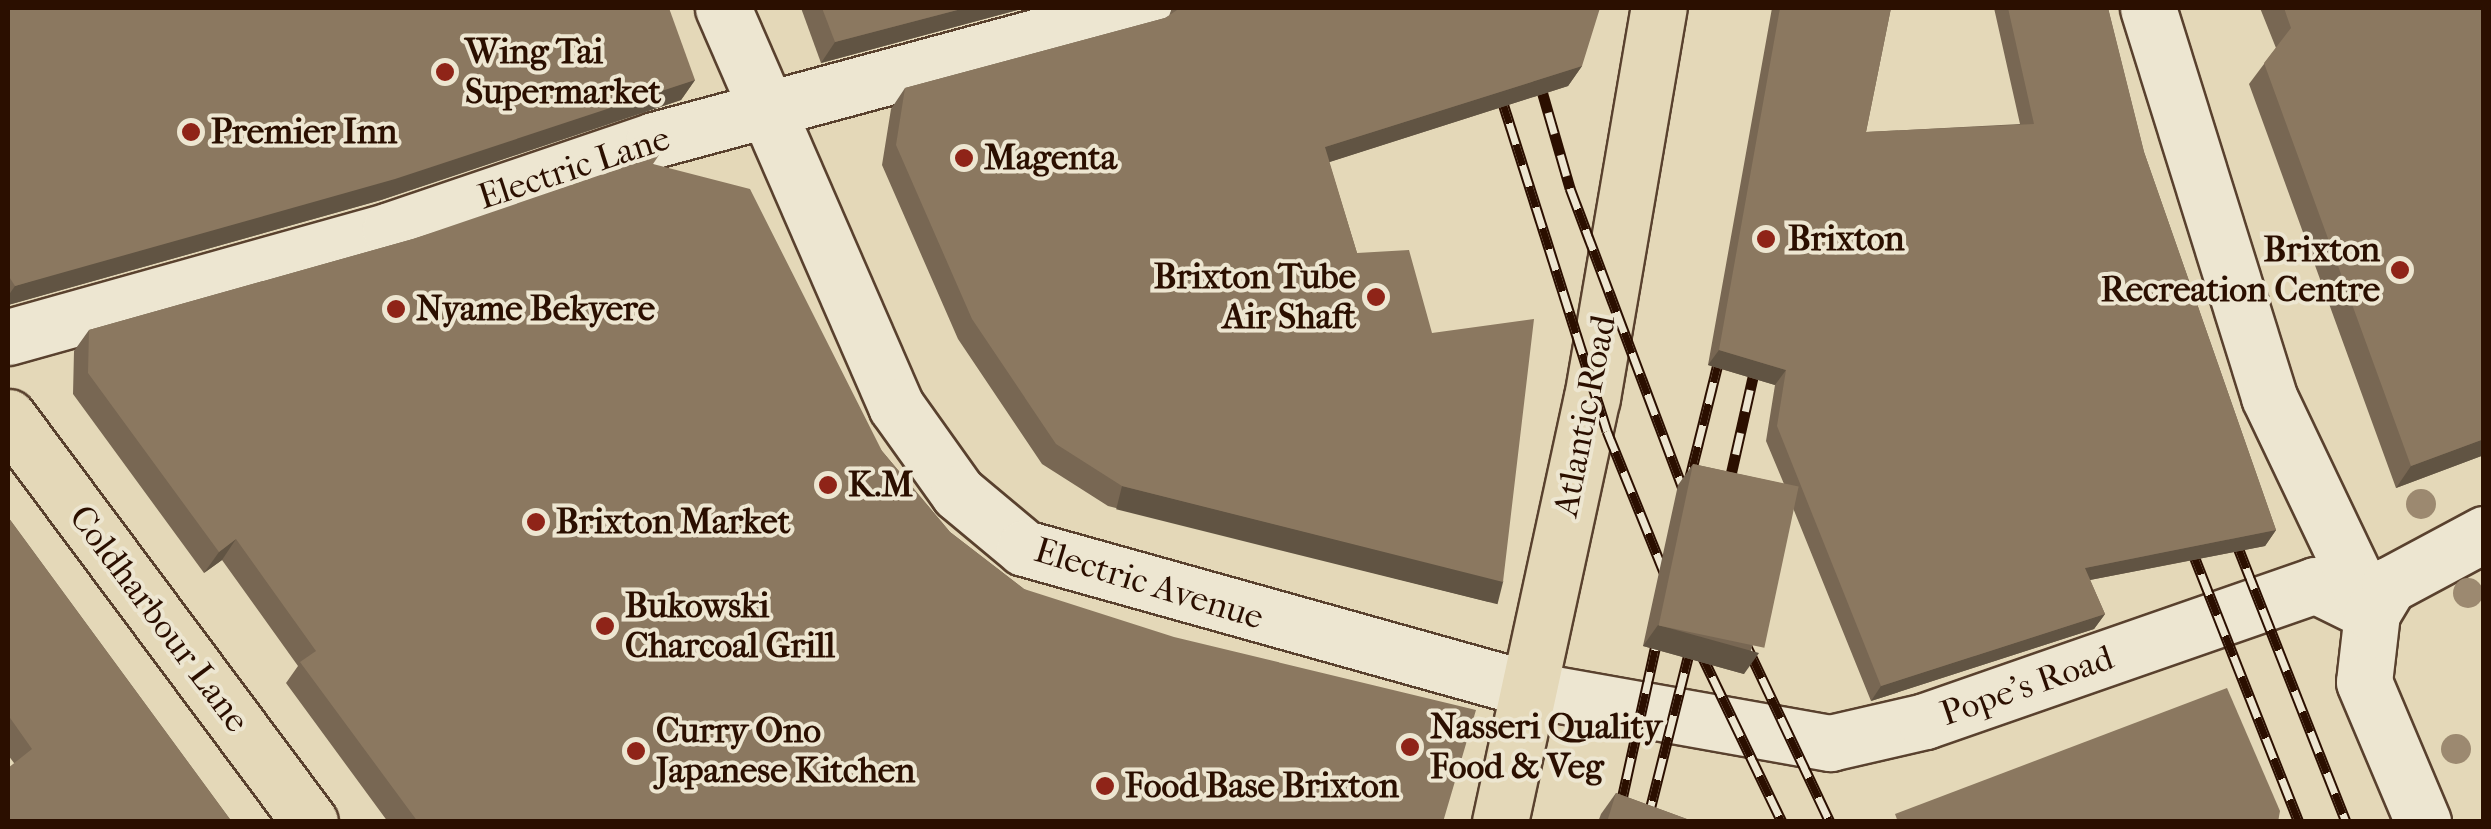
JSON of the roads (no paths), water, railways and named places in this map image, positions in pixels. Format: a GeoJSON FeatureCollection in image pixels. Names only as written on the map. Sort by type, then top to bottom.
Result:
{"type":"FeatureCollection","features":[{"type":"Feature","properties":{"kind":"main road","name":"Atlantic Road"},"geometry":{"type":"LineString","coordinates":[[1500,822],[1532,690],[1659,8]]}},
{"type":"Feature","properties":{"kind":"main road","name":"Coldharbour Lane"},"geometry":{"type":"LineString","coordinates":[[8,417],[310,822]]}},
{"type":"Feature","properties":{"kind":"street","name":"Electric Avenue"},"geometry":{"type":"LineString","coordinates":[[723,8],[764,112],[896,406],[958,494],[1024,548],[1532,690]]}},
{"type":"Feature","properties":{"kind":"street","name":"Electric Lane"},"geometry":{"type":"LineString","coordinates":[[8,337],[764,112],[1143,8]]}},
{"type":"Feature","properties":{"kind":"street"},"geometry":{"type":"LineString","coordinates":[[2148,8],[2269,397],[2372,613]]}},
{"type":"Feature","properties":{"kind":"street"},"geometry":{"type":"LineString","coordinates":[[2423,822],[2364,682],[2372,613],[2389,585],[2484,534]]}},
{"type":"Feature","properties":{"kind":"street","name":"Pope's Road"},"geometry":{"type":"LineString","coordinates":[[1532,690],[1830,742],[1925,721],[2315,585],[2372,613]]}},
{"type":"Feature","properties":{"kind":"railway"},"geometry":{"type":"LineString","coordinates":[[1536,70],[1570,188],[1690,508]]}},
{"type":"Feature","properties":{"kind":"railway"},"geometry":{"type":"LineString","coordinates":[[1496,81],[1607,431],[1670,587]]}},
{"type":"Feature","properties":{"kind":"railway"},"geometry":{"type":"LineString","coordinates":[[1687,489],[1723,343]]}},
{"type":"Feature","properties":{"kind":"railway"},"geometry":{"type":"LineString","coordinates":[[1726,497],[1759,351]]}},
{"type":"Feature","properties":{"kind":"railway"},"geometry":{"type":"LineString","coordinates":[[2230,527],[2346,822]]}},
{"type":"Feature","properties":{"kind":"railway"},"geometry":{"type":"LineString","coordinates":[[2185,533],[2299,822]]}},
{"type":"Feature","properties":{"kind":"railway"},"geometry":{"type":"LineString","coordinates":[[1617,822],[1661,622]]}},
{"type":"Feature","properties":{"kind":"railway"},"geometry":{"type":"LineString","coordinates":[[1647,822],[1694,634]]}},
{"type":"Feature","properties":{"kind":"railway"},"geometry":{"type":"LineString","coordinates":[[1693,637],[1782,822]]}},
{"type":"Feature","properties":{"kind":"railway"},"geometry":{"type":"LineString","coordinates":[[1743,638],[1830,822]]}},
{"type":"Feature","properties":{"kind":"place","name":"Wing Tai Supermarket"},"geometry":{"type":"Point","coordinates":[445,72]}},
{"type":"Feature","properties":{"kind":"place","name":"Premier Inn"},"geometry":{"type":"Point","coordinates":[191,132]}},
{"type":"Feature","properties":{"kind":"place","name":"Magenta"},"geometry":{"type":"Point","coordinates":[964,158]}},
{"type":"Feature","properties":{"kind":"place","name":"Brixton"},"geometry":{"type":"Point","coordinates":[1766,239]}},
{"type":"Feature","properties":{"kind":"place","name":"Brixton Recreation Centre"},"geometry":{"type":"Point","coordinates":[2400,270]}},
{"type":"Feature","properties":{"kind":"place","name":"Brixton Tube Air Shaft"},"geometry":{"type":"Point","coordinates":[1376,297]}},
{"type":"Feature","properties":{"kind":"place","name":"Nyame Bekyere"},"geometry":{"type":"Point","coordinates":[396,309]}},
{"type":"Feature","properties":{"kind":"place","name":"K.M"},"geometry":{"type":"Point","coordinates":[828,485]}},
{"type":"Feature","properties":{"kind":"place","name":"Brixton Market"},"geometry":{"type":"Point","coordinates":[536,522]}},
{"type":"Feature","properties":{"kind":"place","name":"Bukowski Charcoal Grill"},"geometry":{"type":"Point","coordinates":[605,626]}},
{"type":"Feature","properties":{"kind":"place","name":"Nasseri Quality Food & Veg"},"geometry":{"type":"Point","coordinates":[1410,747]}},
{"type":"Feature","properties":{"kind":"place","name":"Curry Ono Japanese Kitchen"},"geometry":{"type":"Point","coordinates":[636,751]}},
{"type":"Feature","properties":{"kind":"place","name":"Food Base Brixton"},"geometry":{"type":"Point","coordinates":[1105,786]}}]}
